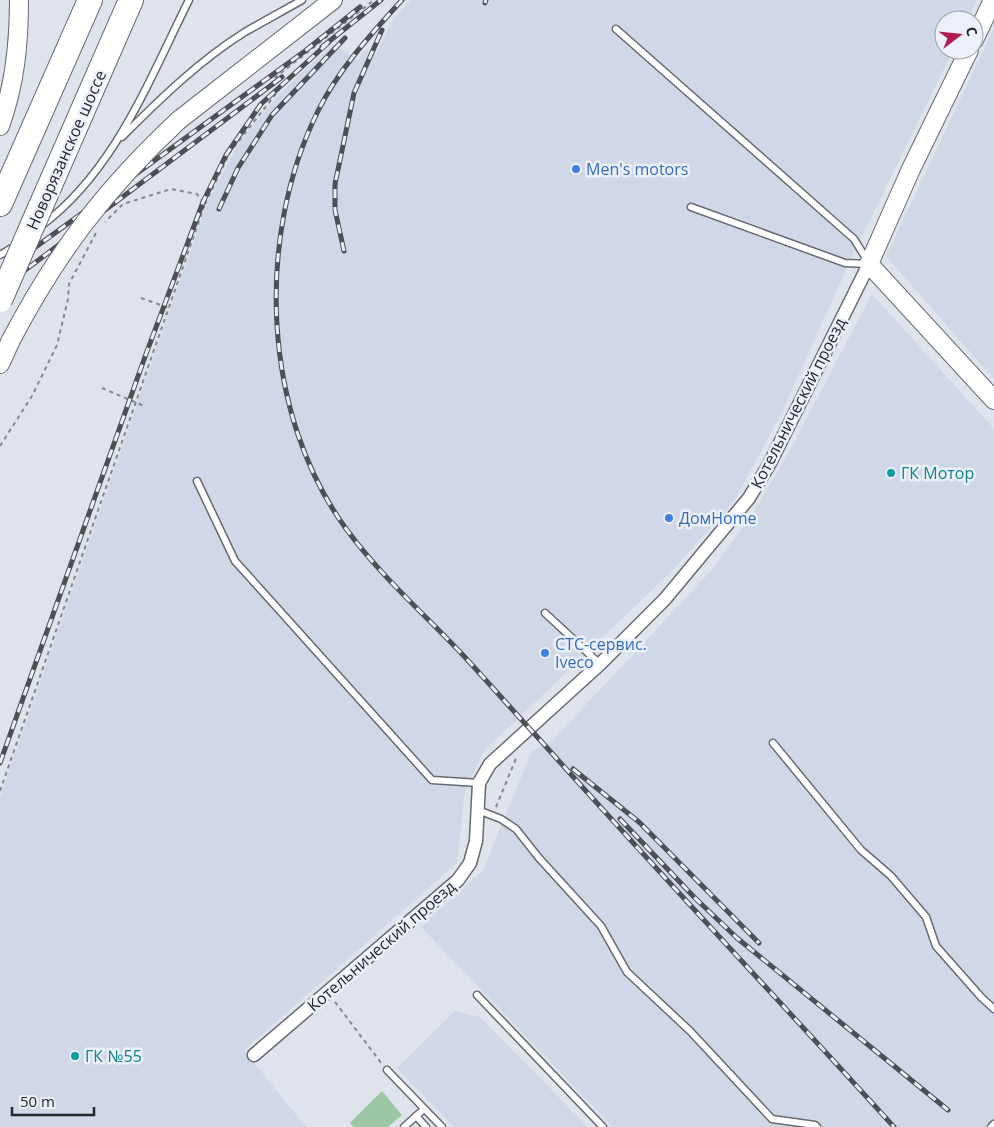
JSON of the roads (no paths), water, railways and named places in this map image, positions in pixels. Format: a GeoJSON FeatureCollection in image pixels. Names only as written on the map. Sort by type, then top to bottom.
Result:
{"type":"FeatureCollection","features":[{"type":"Feature","properties":{"kind":"highway"},"geometry":{"type":"LineString","coordinates":[[0,204],[90,0]]}},
{"type":"Feature","properties":{"kind":"highway","name":"Новорязанское шоссе"},"geometry":{"type":"LineString","coordinates":[[0,300],[131,0]]}},
{"type":"Feature","properties":{"kind":"main road"},"geometry":{"type":"LineString","coordinates":[[0,126],[14,73],[19,33],[19,0]]}},
{"type":"Feature","properties":{"kind":"main road"},"geometry":{"type":"LineString","coordinates":[[0,364],[45,278],[87,217],[137,159],[179,120],[333,0]]}},
{"type":"Feature","properties":{"kind":"main road"},"geometry":{"type":"LineString","coordinates":[[984,19],[993,0]]}},
{"type":"Feature","properties":{"kind":"main road","name":"Котельнический проезд"},"geometry":{"type":"LineString","coordinates":[[869,264],[911,169],[964,60]]}},
{"type":"Feature","properties":{"kind":"main road"},"geometry":{"type":"LineString","coordinates":[[869,264],[994,400]]}},
{"type":"Feature","properties":{"kind":"street","name":"Котельнический проезд"},"geometry":{"type":"LineString","coordinates":[[254,1055],[333,994],[458,880],[470,862],[476,841],[479,783],[490,764],[600,664],[665,599],[749,498],[770,463],[869,264]]}},
{"type":"Feature","properties":{"kind":"lane"},"geometry":{"type":"LineString","coordinates":[[0,255],[46,223],[74,198],[96,174],[118,141],[189,0]]}},
{"type":"Feature","properties":{"kind":"lane"},"geometry":{"type":"LineString","coordinates":[[118,141],[151,108],[201,65],[244,33],[302,0]]}},
{"type":"Feature","properties":{"kind":"lane"},"geometry":{"type":"LineString","coordinates":[[616,29],[854,239],[869,264]]}},
{"type":"Feature","properties":{"kind":"lane"},"geometry":{"type":"LineString","coordinates":[[691,206],[845,263],[869,264]]}},
{"type":"Feature","properties":{"kind":"lane"},"geometry":{"type":"LineString","coordinates":[[197,481],[235,562],[432,780],[479,783]]}},
{"type":"Feature","properties":{"kind":"lane"},"geometry":{"type":"LineString","coordinates":[[545,613],[600,664]]}},
{"type":"Feature","properties":{"kind":"lane"},"geometry":{"type":"LineString","coordinates":[[773,743],[862,850],[891,876],[926,917],[936,946],[994,1009]]}},
{"type":"Feature","properties":{"kind":"lane"},"geometry":{"type":"LineString","coordinates":[[478,810],[492,815],[516,829],[539,858],[601,926],[627,972],[690,1031],[772,1119],[815,1125],[817,1127]]}},
{"type":"Feature","properties":{"kind":"lane"},"geometry":{"type":"LineString","coordinates":[[477,995],[603,1127]]}},
{"type":"Feature","properties":{"kind":"lane"},"geometry":{"type":"LineString","coordinates":[[387,1070],[442,1127]]}},
{"type":"Feature","properties":{"kind":"lane"},"geometry":{"type":"LineString","coordinates":[[404,1127],[424,1108]]}},
{"type":"Feature","properties":{"kind":"lane"},"geometry":{"type":"LineString","coordinates":[[416,1116],[426,1127]]}},
{"type":"Feature","properties":{"kind":"lane"},"geometry":{"type":"LineString","coordinates":[[991,1127],[994,1124]]}},
{"type":"Feature","properties":{"kind":"railway"},"geometry":{"type":"LineString","coordinates":[[322,47],[381,0]]}},
{"type":"Feature","properties":{"kind":"railway"},"geometry":{"type":"LineString","coordinates":[[402,0],[356,52],[326,96],[298,161],[284,214],[277,269],[277,325],[284,380],[298,434],[319,484],[347,530],[373,563],[447,638],[894,1127]]}},
{"type":"Feature","properties":{"kind":"railway"},"geometry":{"type":"LineString","coordinates":[[0,273],[305,51],[360,7]]}},
{"type":"Feature","properties":{"kind":"railway"},"geometry":{"type":"LineString","coordinates":[[344,251],[335,210],[335,184],[354,93],[382,30]]}},
{"type":"Feature","properties":{"kind":"railway"},"geometry":{"type":"LineString","coordinates":[[219,209],[238,168],[272,115],[345,38]]}},
{"type":"Feature","properties":{"kind":"railway"},"geometry":{"type":"LineString","coordinates":[[0,763],[146,354],[203,202],[226,155],[261,104],[328,43]]}},
{"type":"Feature","properties":{"kind":"railway"},"geometry":{"type":"LineString","coordinates":[[0,289],[282,77]]}},
{"type":"Feature","properties":{"kind":"railway"},"geometry":{"type":"LineString","coordinates":[[573,769],[639,822],[759,943]]}},
{"type":"Feature","properties":{"kind":"railway"},"geometry":{"type":"LineString","coordinates":[[620,819],[694,897],[737,938],[948,1110]]}},
{"type":"Feature","properties":{"kind":"place","name":"Men's motors"},"geometry":{"type":"Point","coordinates":[576,169]}},
{"type":"Feature","properties":{"kind":"place","name":"ГК Мотор"},"geometry":{"type":"Point","coordinates":[891,473]}},
{"type":"Feature","properties":{"kind":"place","name":"ДомHome"},"geometry":{"type":"Point","coordinates":[669,518]}},
{"type":"Feature","properties":{"kind":"place","name":"СТС-сервис. Iveco"},"geometry":{"type":"Point","coordinates":[545,653]}},
{"type":"Feature","properties":{"kind":"place","name":"ГК №55"},"geometry":{"type":"Point","coordinates":[75,1056]}}]}
